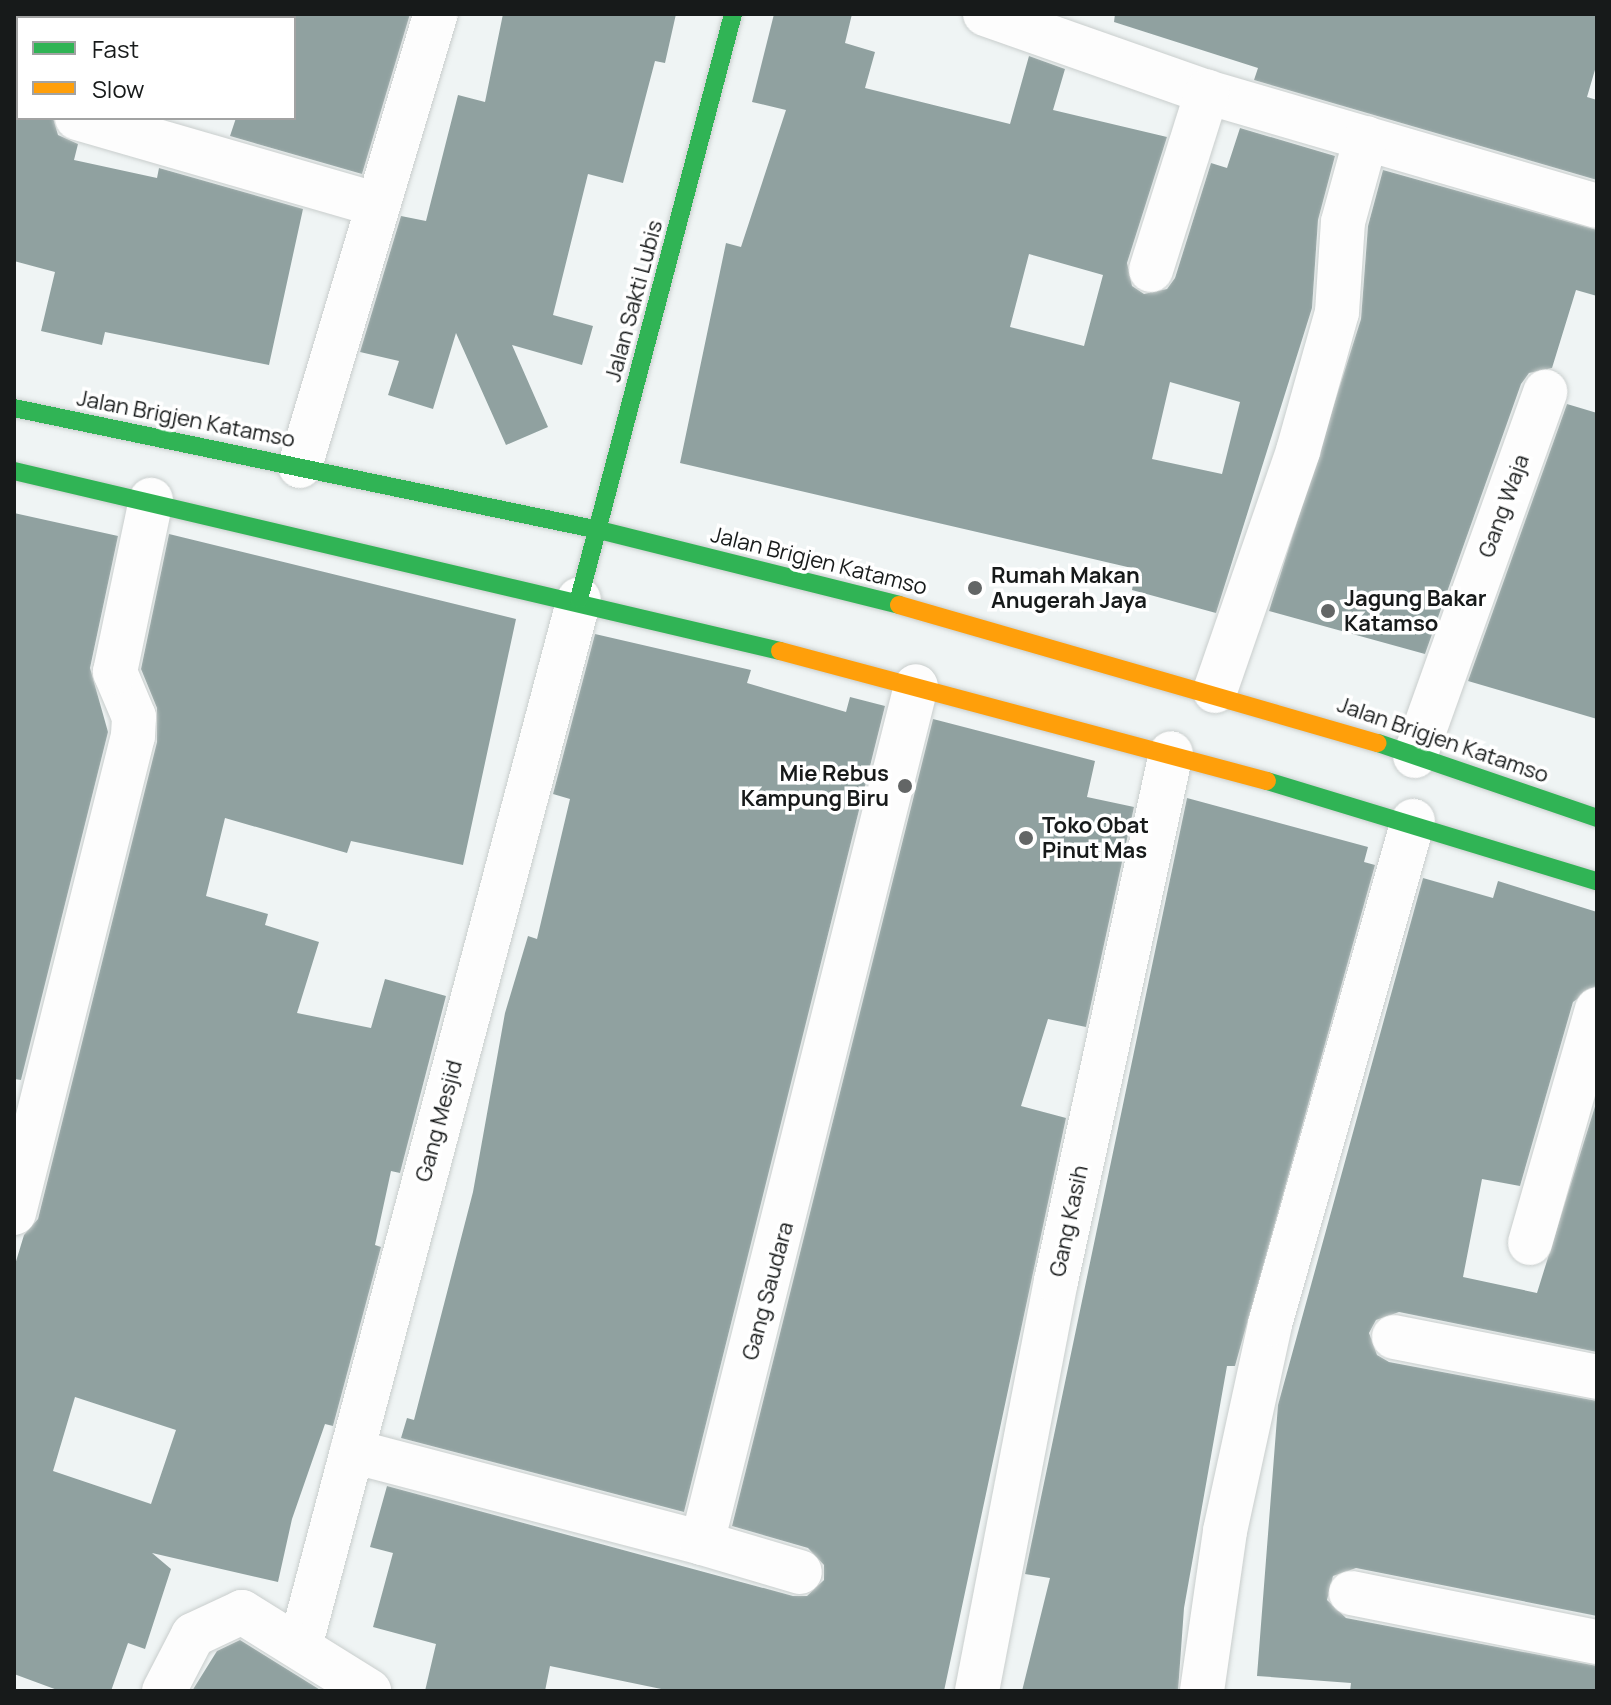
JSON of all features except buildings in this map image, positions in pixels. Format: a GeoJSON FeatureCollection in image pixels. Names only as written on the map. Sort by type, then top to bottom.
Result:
{"type":"FeatureCollection","features":[{"type":"Feature","properties":{"kind":"main road","name":"Jalan Sakti Lubis"},"geometry":{"type":"LineString","coordinates":[[579,599],[733,14]]}},
{"type":"Feature","properties":{"kind":"main road","name":"Jalan Brigjen Katamso"},"geometry":{"type":"LineString","coordinates":[[14,408],[599,530],[1215,691],[1597,818]]}},
{"type":"Feature","properties":{"kind":"main road"},"geometry":{"type":"LineString","coordinates":[[14,471],[579,599],[916,686],[1413,821],[1597,881]]}},
{"type":"Feature","properties":{"kind":"street"},"geometry":{"type":"LineString","coordinates":[[300,466],[374,204],[436,14]]}},
{"type":"Feature","properties":{"kind":"street"},"geometry":{"type":"LineString","coordinates":[[985,14],[1207,92],[1597,206]]}},
{"type":"Feature","properties":{"kind":"street"},"geometry":{"type":"LineString","coordinates":[[1151,270],[1207,92]]}},
{"type":"Feature","properties":{"kind":"street"},"geometry":{"type":"LineString","coordinates":[[84,120],[374,204]]}},
{"type":"Feature","properties":{"kind":"street"},"geometry":{"type":"LineString","coordinates":[[1215,691],[1333,326],[1343,222],[1366,138]]}},
{"type":"Feature","properties":{"kind":"street","name":"Gang Waja"},"geometry":{"type":"LineString","coordinates":[[1415,756],[1545,392]]}},
{"type":"Feature","properties":{"kind":"street"},"geometry":{"type":"LineString","coordinates":[[14,1213],[133,736],[134,717],[115,672],[151,500]]}},
{"type":"Feature","properties":{"kind":"street","name":"Gang Mesjid"},"geometry":{"type":"LineString","coordinates":[[301,1643],[579,599]]}},
{"type":"Feature","properties":{"kind":"street","name":"Gang Saudara"},"geometry":{"type":"LineString","coordinates":[[702,1543],[916,686]]}},
{"type":"Feature","properties":{"kind":"street","name":"Gang Kasih"},"geometry":{"type":"LineString","coordinates":[[977,1691],[1056,1281],[1171,753]]}},
{"type":"Feature","properties":{"kind":"street"},"geometry":{"type":"LineString","coordinates":[[1202,1691],[1225,1531],[1270,1324],[1413,821]]}},
{"type":"Feature","properties":{"kind":"street"},"geometry":{"type":"LineString","coordinates":[[1530,1243],[1597,1009]]}},
{"type":"Feature","properties":{"kind":"street"},"geometry":{"type":"LineString","coordinates":[[1394,1337],[1597,1377]]}},
{"type":"Feature","properties":{"kind":"street"},"geometry":{"type":"LineString","coordinates":[[352,1451],[702,1543],[800,1572]]}},
{"type":"Feature","properties":{"kind":"street"},"geometry":{"type":"LineString","coordinates":[[1351,1593],[1597,1642]]}},
{"type":"Feature","properties":{"kind":"street"},"geometry":{"type":"LineString","coordinates":[[164,1691],[193,1635],[242,1612],[301,1643],[369,1691]]}},
{"type":"Feature","properties":{"kind":"traffic: fast"},"geometry":{"type":"LineString","coordinates":[[579,599],[733,14]]}},
{"type":"Feature","properties":{"kind":"traffic: fast"},"geometry":{"type":"LineString","coordinates":[[14,408],[599,530],[899,605]]}},
{"type":"Feature","properties":{"kind":"traffic: fast"},"geometry":{"type":"LineString","coordinates":[[14,471],[780,651]]}},
{"type":"Feature","properties":{"kind":"traffic: fast"},"geometry":{"type":"LineString","coordinates":[[1378,743],[1597,818]]}},
{"type":"Feature","properties":{"kind":"traffic: fast"},"geometry":{"type":"LineString","coordinates":[[1267,781],[1597,881]]}},
{"type":"Feature","properties":{"kind":"traffic: slow"},"geometry":{"type":"LineString","coordinates":[[899,605],[1378,743]]}},
{"type":"Feature","properties":{"kind":"traffic: slow"},"geometry":{"type":"LineString","coordinates":[[780,651],[1267,781]]}},
{"type":"Feature","properties":{"kind":"place","name":"Rumah Makan Anugerah Jaya"},"geometry":{"type":"Point","coordinates":[975,588]}},
{"type":"Feature","properties":{"kind":"place","name":"Jagung Bakar Katamso"},"geometry":{"type":"Point","coordinates":[1328,611]}},
{"type":"Feature","properties":{"kind":"place","name":"Mie Rebus Kampung Biru"},"geometry":{"type":"Point","coordinates":[905,786]}},
{"type":"Feature","properties":{"kind":"place","name":"Toko Obat Pinut Mas"},"geometry":{"type":"Point","coordinates":[1026,838]}}]}
